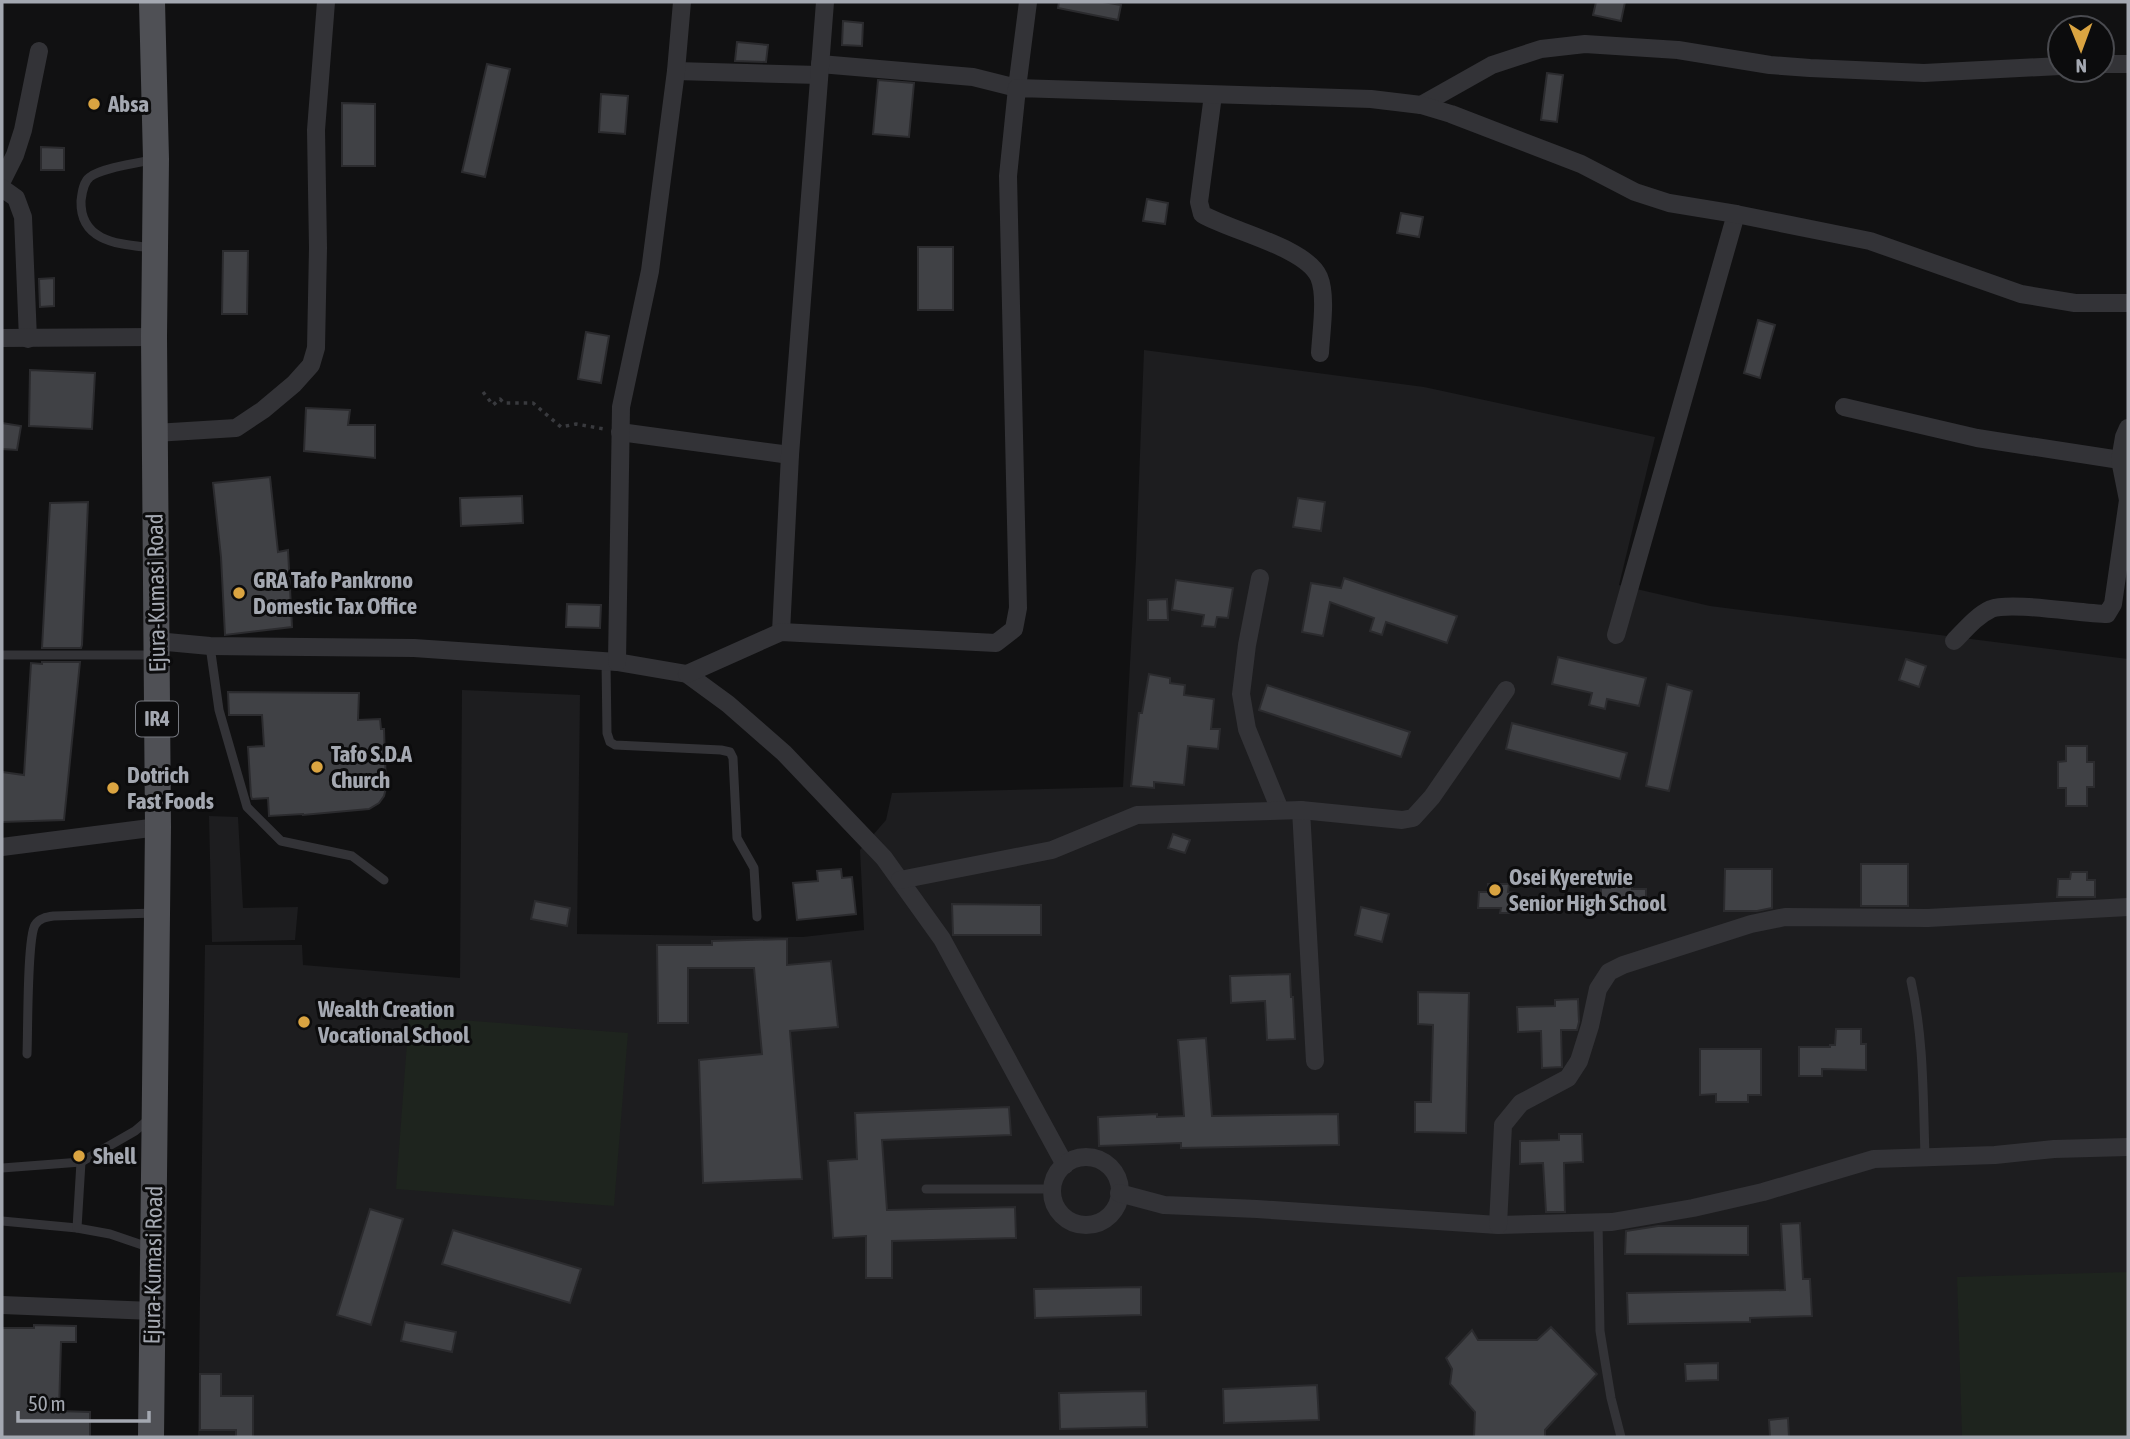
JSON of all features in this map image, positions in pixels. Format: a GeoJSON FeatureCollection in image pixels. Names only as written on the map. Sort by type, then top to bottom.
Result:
{"type":"FeatureCollection","features":[{"type":"Feature","properties":{"kind":"main road","name":"Ejura-Kumasi Road"},"geometry":{"type":"LineString","coordinates":[[151,1437],[158,827],[154,337],[156,159],[152,2]]}},
{"type":"Feature","properties":{"kind":"street"},"geometry":{"type":"LineString","coordinates":[[155,433],[236,428],[263,411],[311,365],[316,348],[316,130],[326,2]]}},
{"type":"Feature","properties":{"kind":"street"},"geometry":{"type":"LineString","coordinates":[[612,662],[617,431],[650,271],[676,71],[682,2]]}},
{"type":"Feature","properties":{"kind":"street"},"geometry":{"type":"LineString","coordinates":[[781,632],[790,455],[825,2]]}},
{"type":"Feature","properties":{"kind":"street"},"geometry":{"type":"LineString","coordinates":[[687,674],[781,632],[996,643],[1014,629],[1018,608],[1008,176],[1028,2]]}},
{"type":"Feature","properties":{"kind":"street"},"geometry":{"type":"LineString","coordinates":[[1421,105],[1492,65],[1541,49],[1585,44],[1678,50],[1770,65],[1810,68],[1924,73],[2046,67]]}},
{"type":"Feature","properties":{"kind":"street"},"geometry":{"type":"LineString","coordinates":[[2,181],[15,155],[23,130],[40,51]]}},
{"type":"Feature","properties":{"kind":"street"},"geometry":{"type":"LineString","coordinates":[[676,71],[819,69],[973,77],[1017,88],[1371,99],[1421,105],[1581,164],[1635,192],[1670,203],[1870,241],[2021,294],[2075,303],[2128,303]]}},
{"type":"Feature","properties":{"kind":"street"},"geometry":{"type":"LineString","coordinates":[[1213,95],[1199,202],[1202,214],[1293,253],[1311,265],[1320,279],[1322,298],[1320,353]]}},
{"type":"Feature","properties":{"kind":"street"},"geometry":{"type":"LineString","coordinates":[[2,188],[16,198],[23,217],[28,339]]}},
{"type":"Feature","properties":{"kind":"street"},"geometry":{"type":"LineString","coordinates":[[1616,635],[1736,214]]}},
{"type":"Feature","properties":{"kind":"street"},"geometry":{"type":"LineString","coordinates":[[2,338],[154,337]]}},
{"type":"Feature","properties":{"kind":"street"},"geometry":{"type":"LineString","coordinates":[[1844,407],[1977,438],[2120,460]]}},
{"type":"Feature","properties":{"kind":"street"},"geometry":{"type":"LineString","coordinates":[[1954,642],[1976,618],[1994,608],[2025,607],[2107,614],[2113,604],[2128,500],[2120,460],[2128,428]]}},
{"type":"Feature","properties":{"kind":"street"},"geometry":{"type":"LineString","coordinates":[[617,431],[790,455]]}},
{"type":"Feature","properties":{"kind":"street"},"geometry":{"type":"LineString","coordinates":[[1260,579],[1241,694],[1247,729],[1280,810]]}},
{"type":"Feature","properties":{"kind":"street"},"geometry":{"type":"LineString","coordinates":[[156,648],[414,648],[612,662],[687,674],[728,704],[784,753],[884,858],[942,939],[1065,1165]]}},
{"type":"Feature","properties":{"kind":"street"},"geometry":{"type":"LineString","coordinates":[[900,880],[1052,850],[1137,815],[1301,810],[1402,820],[1412,818],[1432,797],[1506,690]]}},
{"type":"Feature","properties":{"kind":"street"},"geometry":{"type":"LineString","coordinates":[[1301,810],[1315,1060]]}},
{"type":"Feature","properties":{"kind":"street"},"geometry":{"type":"LineString","coordinates":[[2,846],[158,827]]}},
{"type":"Feature","properties":{"kind":"street"},"geometry":{"type":"LineString","coordinates":[[1498,1225],[1503,1125],[1521,1102],[1568,1078],[1579,1060],[1598,989],[1609,972],[1751,923],[1785,918],[1928,918],[2128,907]]}},
{"type":"Feature","properties":{"kind":"street"},"geometry":{"type":"LineString","coordinates":[[1119,1193],[1164,1205],[1498,1225],[1612,1222],[1763,1192],[1874,1159],[1995,1156],[2054,1149],[2128,1147]]}},
{"type":"Feature","properties":{"kind":"street"},"geometry":{"type":"LineString","coordinates":[[1083,1158],[1101,1161],[1110,1167],[1115,1175],[1119,1193],[1113,1211],[1106,1218],[1098,1223],[1079,1224],[1070,1221],[1056,1208],[1052,1189],[1058,1171],[1065,1165],[1083,1158]]}},
{"type":"Feature","properties":{"kind":"street"},"geometry":{"type":"LineString","coordinates":[[2,1305],[153,1311]]}},
{"type":"Feature","properties":{"kind":"lane"},"geometry":{"type":"LineString","coordinates":[[154,248],[121,244],[96,236],[84,221],[81,208],[82,190],[90,177],[116,167],[156,159]]}},
{"type":"Feature","properties":{"kind":"lane"},"geometry":{"type":"LineString","coordinates":[[210,646],[219,710],[247,807],[281,841],[352,856],[384,880]]}},
{"type":"Feature","properties":{"kind":"lane"},"geometry":{"type":"LineString","coordinates":[[2,655],[156,648]]}},
{"type":"Feature","properties":{"kind":"lane"},"geometry":{"type":"LineString","coordinates":[[612,662],[607,733],[615,745],[730,752],[733,758],[737,838],[754,868],[757,917]]}},
{"type":"Feature","properties":{"kind":"lane"},"geometry":{"type":"LineString","coordinates":[[27,1054],[31,943],[36,924],[54,916],[157,913]]}},
{"type":"Feature","properties":{"kind":"lane"},"geometry":{"type":"LineString","coordinates":[[1911,981],[1921,1040],[1924,1156]]}},
{"type":"Feature","properties":{"kind":"lane"},"geometry":{"type":"LineString","coordinates":[[2,1168],[81,1162],[135,1131],[155,1114]]}},
{"type":"Feature","properties":{"kind":"lane"},"geometry":{"type":"LineString","coordinates":[[77,1227],[81,1162]]}},
{"type":"Feature","properties":{"kind":"lane"},"geometry":{"type":"LineString","coordinates":[[926,1189],[1052,1189]]}},
{"type":"Feature","properties":{"kind":"lane"},"geometry":{"type":"LineString","coordinates":[[2,1221],[77,1227],[153,1248]]}},
{"type":"Feature","properties":{"kind":"lane"},"geometry":{"type":"LineString","coordinates":[[1598,1222],[1600,1331],[1611,1398],[1621,1437]]}},
{"type":"Feature","properties":{"kind":"path"},"geometry":{"type":"LineString","coordinates":[[483,392],[493,405],[500,399],[504,402],[533,403],[561,427],[576,425],[617,431]]}},
{"type":"Feature","properties":{"kind":"shaded area","name":"Osei Kyeretwie Senior High School"},"geometry":{"type":"Polygon","coordinates":[[[1144,350],[1424,387],[1655,437],[1619,585],[1710,606],[2128,659],[2128,1437],[198,1437],[205,945],[302,945],[303,965],[460,978],[462,690],[580,695],[577,934],[803,937],[864,930],[860,850],[886,820],[892,793],[1123,787],[1144,350]]]}},
{"type":"Feature","properties":{"kind":"shaded area"},"geometry":{"type":"Polygon","coordinates":[[[209,816],[238,817],[243,908],[298,907],[295,940],[212,942],[209,816]]]}},
{"type":"Feature","properties":{"kind":"shaded area"},"geometry":{"type":"Polygon","coordinates":[[[409,1016],[628,1033],[614,1206],[396,1189],[409,1016]]]}},
{"type":"Feature","properties":{"kind":"shaded area"},"geometry":{"type":"Polygon","coordinates":[[[2128,1272],[2128,1437],[1962,1437],[1957,1277],[2128,1272]]]}},
{"type":"Feature","properties":{"kind":"building"},"geometry":{"type":"Polygon","coordinates":[[[1059,2],[1103,2],[1121,5],[1118,20],[1058,8],[1059,2]]]}},
{"type":"Feature","properties":{"kind":"building"},"geometry":{"type":"Polygon","coordinates":[[[1596,2],[1625,2],[1621,21],[1593,15],[1596,2]]]}},
{"type":"Feature","properties":{"kind":"building"},"geometry":{"type":"Polygon","coordinates":[[[843,21],[863,23],[862,46],[842,45],[843,21]]]}},
{"type":"Feature","properties":{"kind":"building"},"geometry":{"type":"Polygon","coordinates":[[[737,42],[768,45],[766,62],[735,61],[737,42]]]}},
{"type":"Feature","properties":{"kind":"building"},"geometry":{"type":"Polygon","coordinates":[[[487,64],[510,69],[485,177],[462,172],[487,64]]]}},
{"type":"Feature","properties":{"kind":"building"},"geometry":{"type":"Polygon","coordinates":[[[1547,73],[1563,75],[1557,122],[1541,120],[1547,73]]]}},
{"type":"Feature","properties":{"kind":"building"},"geometry":{"type":"Polygon","coordinates":[[[878,80],[914,83],[909,137],[873,134],[878,80]]]}},
{"type":"Feature","properties":{"kind":"building"},"geometry":{"type":"Polygon","coordinates":[[[601,94],[628,96],[625,134],[599,132],[601,94]]]}},
{"type":"Feature","properties":{"kind":"building"},"geometry":{"type":"Polygon","coordinates":[[[342,103],[375,104],[375,166],[342,166],[342,103]]]}},
{"type":"Feature","properties":{"kind":"building"},"geometry":{"type":"Polygon","coordinates":[[[41,147],[64,148],[64,170],[41,170],[41,147]]]}},
{"type":"Feature","properties":{"kind":"building"},"geometry":{"type":"Polygon","coordinates":[[[1147,199],[1168,203],[1165,224],[1143,221],[1147,199]]]}},
{"type":"Feature","properties":{"kind":"building"},"geometry":{"type":"Polygon","coordinates":[[[1401,213],[1423,217],[1419,237],[1397,233],[1401,213]]]}},
{"type":"Feature","properties":{"kind":"building"},"geometry":{"type":"Polygon","coordinates":[[[918,247],[953,247],[953,310],[918,310],[918,247]]]}},
{"type":"Feature","properties":{"kind":"building"},"geometry":{"type":"Polygon","coordinates":[[[223,251],[248,251],[247,314],[222,314],[223,251]]]}},
{"type":"Feature","properties":{"kind":"building"},"geometry":{"type":"Polygon","coordinates":[[[54,278],[54,306],[40,307],[39,279],[54,278]]]}},
{"type":"Feature","properties":{"kind":"building"},"geometry":{"type":"Polygon","coordinates":[[[1758,320],[1775,325],[1760,378],[1744,373],[1758,320]]]}},
{"type":"Feature","properties":{"kind":"building"},"geometry":{"type":"Polygon","coordinates":[[[586,332],[609,336],[601,383],[578,379],[586,332]]]}},
{"type":"Feature","properties":{"kind":"building"},"geometry":{"type":"Polygon","coordinates":[[[30,370],[95,373],[92,429],[29,426],[30,370]]]}},
{"type":"Feature","properties":{"kind":"building"},"geometry":{"type":"Polygon","coordinates":[[[306,408],[350,410],[348,425],[375,425],[375,458],[304,451],[306,408]]]}},
{"type":"Feature","properties":{"kind":"building"},"geometry":{"type":"Polygon","coordinates":[[[2,423],[21,426],[17,450],[2,449],[2,423]]]}},
{"type":"Feature","properties":{"kind":"building"},"geometry":{"type":"Polygon","coordinates":[[[270,477],[278,552],[288,550],[292,627],[225,635],[221,557],[213,483],[270,477]]]}},
{"type":"Feature","properties":{"kind":"building"},"geometry":{"type":"Polygon","coordinates":[[[522,496],[523,523],[461,526],[460,498],[522,496]]]}},
{"type":"Feature","properties":{"kind":"building"},"geometry":{"type":"Polygon","coordinates":[[[1298,498],[1325,502],[1321,531],[1293,527],[1298,498]]]}},
{"type":"Feature","properties":{"kind":"building"},"geometry":{"type":"Polygon","coordinates":[[[88,502],[82,645],[81,648],[42,648],[50,503],[88,502]]]}},
{"type":"Feature","properties":{"kind":"building"},"geometry":{"type":"Polygon","coordinates":[[[1344,578],[1457,616],[1447,643],[1386,622],[1382,635],[1370,631],[1374,618],[1330,602],[1323,636],[1302,632],[1311,583],[1341,588],[1344,578]]]}},
{"type":"Feature","properties":{"kind":"building"},"geometry":{"type":"Polygon","coordinates":[[[1176,580],[1233,588],[1228,618],[1217,617],[1215,627],[1202,626],[1204,615],[1172,610],[1176,580]]]}},
{"type":"Feature","properties":{"kind":"building"},"geometry":{"type":"Polygon","coordinates":[[[1167,599],[1168,620],[1148,620],[1148,600],[1167,599]]]}},
{"type":"Feature","properties":{"kind":"building"},"geometry":{"type":"Polygon","coordinates":[[[567,604],[601,605],[600,628],[566,627],[567,604]]]}},
{"type":"Feature","properties":{"kind":"building"},"geometry":{"type":"Polygon","coordinates":[[[1558,657],[1646,678],[1639,706],[1607,699],[1605,709],[1589,705],[1592,693],[1552,684],[1558,657]]]}},
{"type":"Feature","properties":{"kind":"building"},"geometry":{"type":"Polygon","coordinates":[[[1906,659],[1926,666],[1919,687],[1899,680],[1906,659]]]}},
{"type":"Feature","properties":{"kind":"building"},"geometry":{"type":"Polygon","coordinates":[[[80,662],[64,820],[2,822],[2,772],[24,775],[31,663],[80,662]]]}},
{"type":"Feature","properties":{"kind":"building"},"geometry":{"type":"Polygon","coordinates":[[[1149,674],[1170,678],[1170,683],[1185,685],[1184,695],[1214,699],[1211,729],[1220,729],[1218,749],[1188,746],[1184,785],[1154,782],[1154,788],[1131,786],[1139,713],[1142,713],[1149,674]]]}},
{"type":"Feature","properties":{"kind":"building"},"geometry":{"type":"Polygon","coordinates":[[[1667,684],[1692,691],[1669,791],[1646,786],[1667,684]]]}},
{"type":"Feature","properties":{"kind":"building"},"geometry":{"type":"Polygon","coordinates":[[[1267,685],[1410,732],[1401,757],[1259,710],[1267,685]]]}},
{"type":"Feature","properties":{"kind":"building","name":"Tafo S.D.A Church"},"geometry":{"type":"Polygon","coordinates":[[[228,692],[359,693],[358,720],[380,719],[381,729],[384,729],[384,796],[369,809],[269,816],[268,798],[252,799],[251,796],[248,747],[264,746],[262,715],[229,715],[228,692]]]}},
{"type":"Feature","properties":{"kind":"building"},"geometry":{"type":"Polygon","coordinates":[[[1512,723],[1627,753],[1620,779],[1506,749],[1512,723]]]}},
{"type":"Feature","properties":{"kind":"building"},"geometry":{"type":"Polygon","coordinates":[[[2066,746],[2087,746],[2087,762],[2094,762],[2094,787],[2087,787],[2087,806],[2066,806],[2066,788],[2058,788],[2058,762],[2066,761],[2066,746]]]}},
{"type":"Feature","properties":{"kind":"building"},"geometry":{"type":"Polygon","coordinates":[[[1173,834],[1190,840],[1185,853],[1168,848],[1173,834]]]}},
{"type":"Feature","properties":{"kind":"building"},"geometry":{"type":"Polygon","coordinates":[[[1861,864],[1908,864],[1908,906],[1861,906],[1861,864]]]}},
{"type":"Feature","properties":{"kind":"building"},"geometry":{"type":"Polygon","coordinates":[[[841,869],[842,878],[852,877],[856,914],[797,920],[793,883],[818,881],[817,871],[841,869]]]}},
{"type":"Feature","properties":{"kind":"building"},"geometry":{"type":"Polygon","coordinates":[[[1725,869],[1772,869],[1772,908],[1724,911],[1725,869]]]}},
{"type":"Feature","properties":{"kind":"building"},"geometry":{"type":"Polygon","coordinates":[[[2071,872],[2087,872],[2087,880],[2095,880],[2095,897],[2057,897],[2058,879],[2070,879],[2071,872]]]}},
{"type":"Feature","properties":{"kind":"building"},"geometry":{"type":"Polygon","coordinates":[[[1611,879],[1632,879],[1632,889],[1646,889],[1646,910],[1624,910],[1624,905],[1601,904],[1601,888],[1610,888],[1611,879]]]}},
{"type":"Feature","properties":{"kind":"building"},"geometry":{"type":"Polygon","coordinates":[[[1488,884],[1509,884],[1508,892],[1516,893],[1515,913],[1500,913],[1501,908],[1478,908],[1479,892],[1488,892],[1488,884]]]}},
{"type":"Feature","properties":{"kind":"building"},"geometry":{"type":"Polygon","coordinates":[[[535,901],[570,908],[567,926],[531,919],[535,901]]]}},
{"type":"Feature","properties":{"kind":"building"},"geometry":{"type":"Polygon","coordinates":[[[952,904],[1041,905],[1041,935],[953,935],[952,904]]]}},
{"type":"Feature","properties":{"kind":"building"},"geometry":{"type":"Polygon","coordinates":[[[1361,907],[1389,914],[1382,942],[1355,935],[1361,907]]]}},
{"type":"Feature","properties":{"kind":"building"},"geometry":{"type":"Polygon","coordinates":[[[787,939],[787,965],[831,961],[838,1027],[790,1031],[802,1179],[703,1183],[699,1060],[762,1054],[754,968],[688,968],[688,1023],[658,1023],[657,945],[712,945],[712,941],[787,939]]]}},
{"type":"Feature","properties":{"kind":"building"},"geometry":{"type":"Polygon","coordinates":[[[1290,974],[1295,1039],[1267,1040],[1265,1001],[1231,1003],[1230,976],[1290,974]]]}},
{"type":"Feature","properties":{"kind":"building"},"geometry":{"type":"Polygon","coordinates":[[[1418,992],[1469,993],[1466,1133],[1415,1132],[1415,1102],[1431,1102],[1433,1025],[1418,1024],[1418,992]]]}},
{"type":"Feature","properties":{"kind":"building"},"geometry":{"type":"Polygon","coordinates":[[[1578,999],[1577,1030],[1561,1030],[1562,1067],[1542,1068],[1541,1031],[1518,1032],[1517,1007],[1555,1006],[1555,1000],[1578,999]]]}},
{"type":"Feature","properties":{"kind":"building"},"geometry":{"type":"Polygon","coordinates":[[[1836,1029],[1861,1029],[1861,1044],[1866,1044],[1866,1070],[1822,1069],[1822,1076],[1799,1076],[1799,1047],[1835,1045],[1836,1029]]]}},
{"type":"Feature","properties":{"kind":"building"},"geometry":{"type":"Polygon","coordinates":[[[1206,1038],[1212,1116],[1338,1114],[1339,1145],[1181,1148],[1181,1143],[1099,1146],[1098,1117],[1157,1114],[1157,1117],[1184,1116],[1178,1040],[1206,1038]]]}},
{"type":"Feature","properties":{"kind":"building"},"geometry":{"type":"Polygon","coordinates":[[[1700,1049],[1761,1049],[1761,1095],[1748,1095],[1748,1102],[1716,1102],[1716,1094],[1700,1095],[1700,1049]]]}},
{"type":"Feature","properties":{"kind":"building"},"geometry":{"type":"Polygon","coordinates":[[[1009,1107],[1011,1135],[882,1140],[887,1210],[1015,1207],[1016,1238],[892,1241],[892,1278],[866,1278],[866,1236],[833,1238],[828,1161],[857,1159],[855,1113],[1009,1107]]]}},
{"type":"Feature","properties":{"kind":"building"},"geometry":{"type":"Polygon","coordinates":[[[1559,1134],[1582,1134],[1583,1162],[1564,1163],[1565,1212],[1546,1212],[1543,1163],[1520,1164],[1520,1141],[1559,1140],[1559,1134]]]}},
{"type":"Feature","properties":{"kind":"building"},"geometry":{"type":"Polygon","coordinates":[[[370,1209],[403,1219],[371,1325],[337,1315],[370,1209]]]}},
{"type":"Feature","properties":{"kind":"building"},"geometry":{"type":"Polygon","coordinates":[[[1800,1223],[1803,1279],[1810,1279],[1812,1316],[1750,1318],[1750,1322],[1628,1324],[1627,1293],[1785,1290],[1781,1224],[1800,1223]]]}},
{"type":"Feature","properties":{"kind":"building"},"geometry":{"type":"Polygon","coordinates":[[[1658,1226],[1748,1226],[1748,1255],[1625,1254],[1626,1231],[1658,1226]]]}},
{"type":"Feature","properties":{"kind":"building"},"geometry":{"type":"Polygon","coordinates":[[[453,1230],[581,1269],[570,1303],[442,1264],[453,1230]]]}},
{"type":"Feature","properties":{"kind":"building"},"geometry":{"type":"Polygon","coordinates":[[[1141,1287],[1141,1315],[1035,1318],[1034,1289],[1141,1287]]]}},
{"type":"Feature","properties":{"kind":"building"},"geometry":{"type":"Polygon","coordinates":[[[405,1322],[456,1332],[452,1352],[401,1341],[405,1322]]]}},
{"type":"Feature","properties":{"kind":"building"},"geometry":{"type":"Polygon","coordinates":[[[34,1325],[76,1326],[76,1342],[61,1342],[59,1411],[90,1412],[90,1437],[2,1437],[2,1328],[34,1328],[34,1325]]]}},
{"type":"Feature","properties":{"kind":"building"},"geometry":{"type":"Polygon","coordinates":[[[1551,1327],[1597,1374],[1545,1430],[1545,1437],[1474,1437],[1475,1412],[1450,1384],[1452,1369],[1446,1358],[1472,1330],[1478,1340],[1537,1340],[1551,1327]]]}},
{"type":"Feature","properties":{"kind":"building"},"geometry":{"type":"Polygon","coordinates":[[[1718,1363],[1718,1380],[1686,1381],[1685,1364],[1718,1363]]]}},
{"type":"Feature","properties":{"kind":"building"},"geometry":{"type":"Polygon","coordinates":[[[200,1374],[221,1374],[221,1396],[253,1396],[253,1437],[236,1437],[236,1430],[200,1430],[200,1374]]]}},
{"type":"Feature","properties":{"kind":"building"},"geometry":{"type":"Polygon","coordinates":[[[1317,1385],[1319,1420],[1224,1423],[1223,1389],[1317,1385]]]}},
{"type":"Feature","properties":{"kind":"building"},"geometry":{"type":"Polygon","coordinates":[[[1146,1391],[1147,1427],[1060,1429],[1059,1393],[1146,1391]]]}},
{"type":"Feature","properties":{"kind":"building"},"geometry":{"type":"Polygon","coordinates":[[[1788,1418],[1789,1437],[1770,1437],[1769,1420],[1788,1418]]]}},
{"type":"Feature","properties":{"kind":"place","name":"Absa"},"geometry":{"type":"Point","coordinates":[94,104]}},
{"type":"Feature","properties":{"kind":"place","name":"GRA Tafo Pankrono Domestic Tax Office"},"geometry":{"type":"Point","coordinates":[239,593]}},
{"type":"Feature","properties":{"kind":"place","name":"Tafo S.D.A Church"},"geometry":{"type":"Point","coordinates":[317,767]}},
{"type":"Feature","properties":{"kind":"place","name":"Dotrich Fast Foods"},"geometry":{"type":"Point","coordinates":[113,788]}},
{"type":"Feature","properties":{"kind":"place","name":"Osei Kyeretwie Senior High School"},"geometry":{"type":"Point","coordinates":[1495,890]}},
{"type":"Feature","properties":{"kind":"place","name":"Wealth Creation Vocational School"},"geometry":{"type":"Point","coordinates":[304,1022]}},
{"type":"Feature","properties":{"kind":"place","name":"Shell"},"geometry":{"type":"Point","coordinates":[79,1156]}}]}
